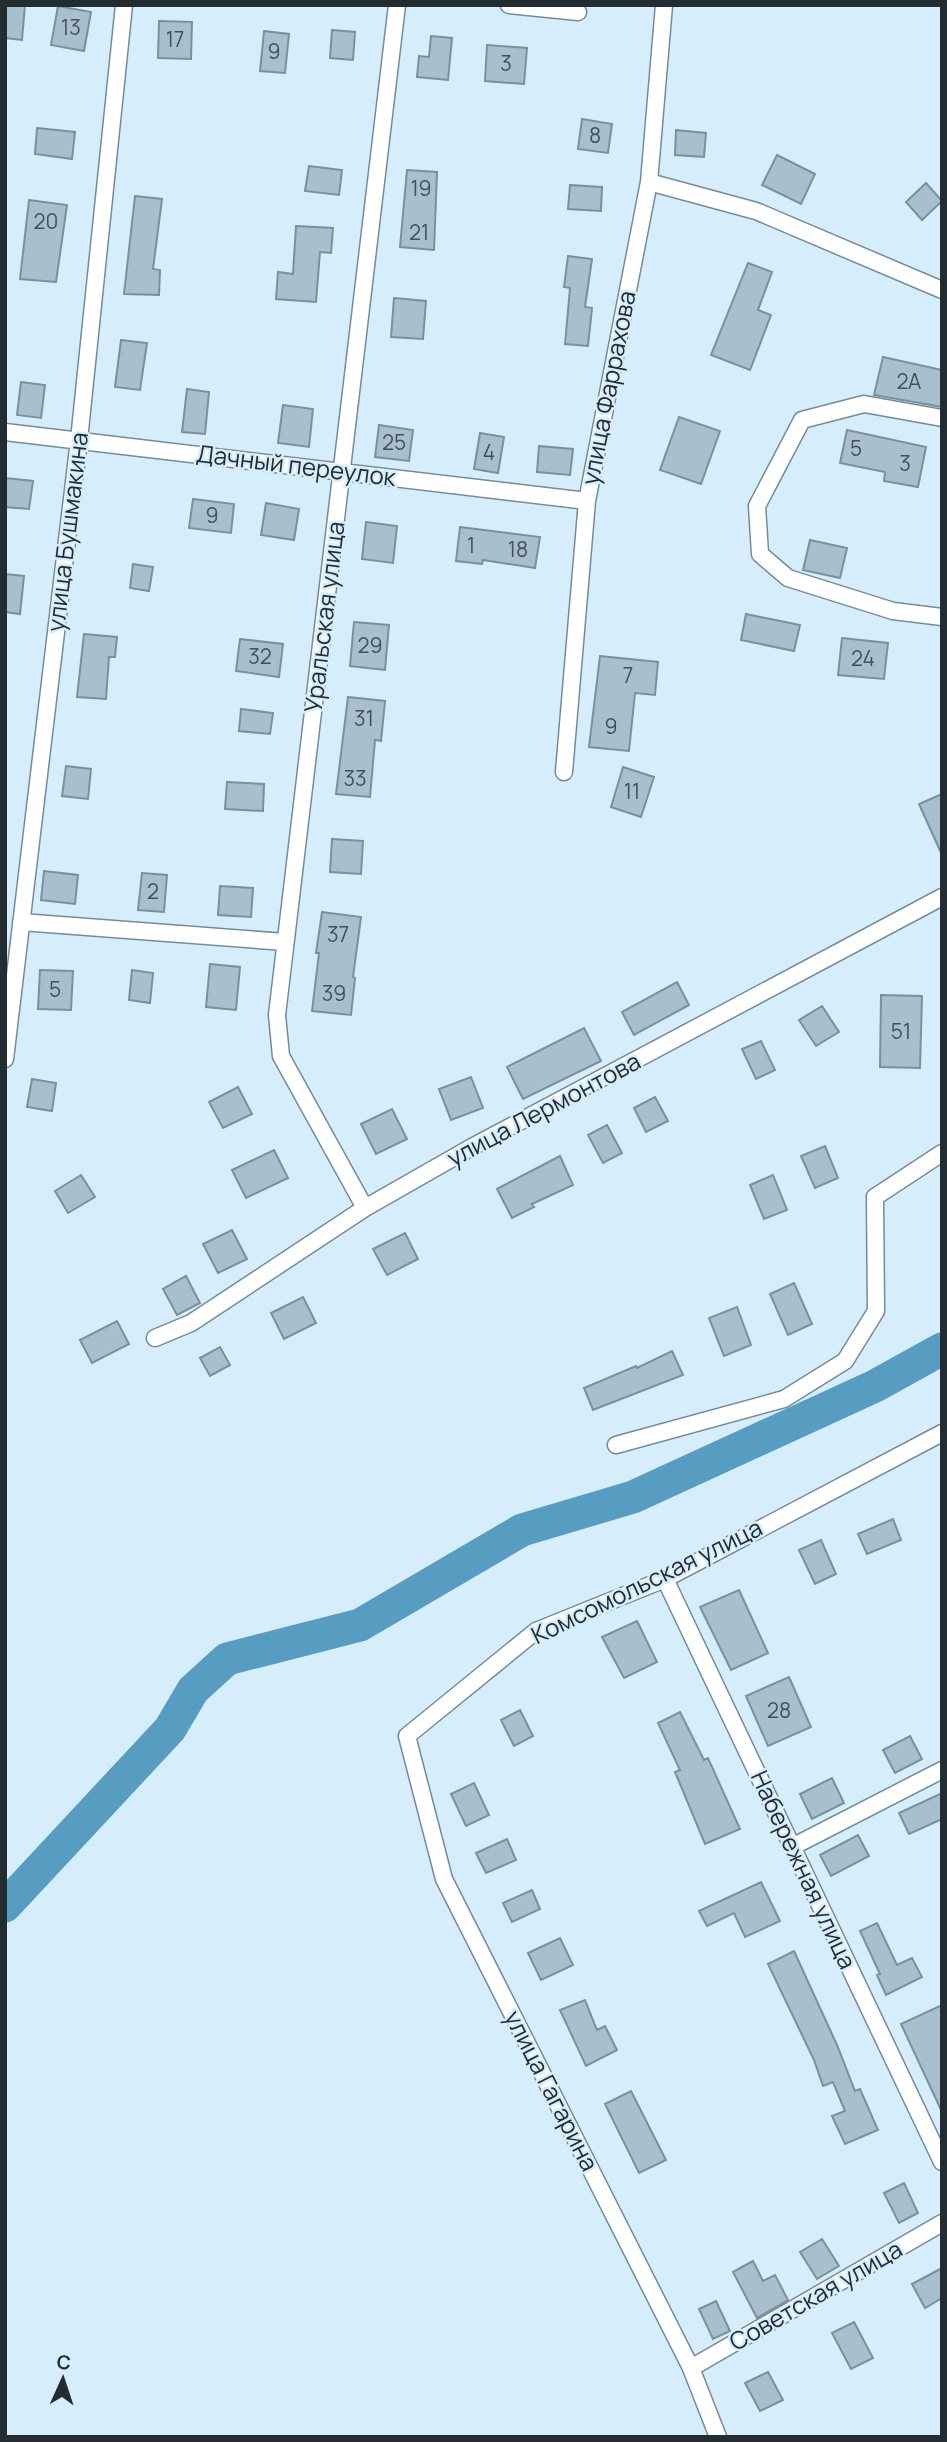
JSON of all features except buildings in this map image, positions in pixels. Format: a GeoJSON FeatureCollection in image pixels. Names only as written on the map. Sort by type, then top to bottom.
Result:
{"type":"FeatureCollection","features":[{"type":"Feature","properties":{"kind":"street","name":"улица Бушмакина"},"geometry":{"type":"LineString","coordinates":[[5,1059],[7,1022],[22,922],[79,440],[124,5]]}},
{"type":"Feature","properties":{"kind":"street","name":"Уральская улица"},"geometry":{"type":"LineString","coordinates":[[365,1208],[281,1056],[276,1014],[397,5]]}},
{"type":"Feature","properties":{"kind":"street"},"geometry":{"type":"LineString","coordinates":[[509,5],[578,12]]}},
{"type":"Feature","properties":{"kind":"street","name":"улица Фаррахова"},"geometry":{"type":"LineString","coordinates":[[564,772],[587,500],[649,182],[664,5]]}},
{"type":"Feature","properties":{"kind":"street"},"geometry":{"type":"LineString","coordinates":[[649,182],[756,211],[942,290]]}},
{"type":"Feature","properties":{"kind":"street"},"geometry":{"type":"LineString","coordinates":[[942,418],[864,404],[802,421],[757,506],[760,554],[788,578],[893,611],[942,617]]}},
{"type":"Feature","properties":{"kind":"street","name":"Дачный переулок"},"geometry":{"type":"LineString","coordinates":[[5,432],[587,500]]}},
{"type":"Feature","properties":{"kind":"street","name":"улица Лермонтова"},"geometry":{"type":"LineString","coordinates":[[155,1338],[191,1323],[365,1208],[484,1141],[942,897]]}},
{"type":"Feature","properties":{"kind":"street"},"geometry":{"type":"LineString","coordinates":[[22,922],[285,942]]}},
{"type":"Feature","properties":{"kind":"street"},"geometry":{"type":"LineString","coordinates":[[616,1445],[784,1399],[845,1361],[876,1311],[875,1197],[942,1153]]}},
{"type":"Feature","properties":{"kind":"street","name":"Комсомольская улица"},"geometry":{"type":"LineString","coordinates":[[407,1736],[536,1631],[665,1578],[942,1433]]}},
{"type":"Feature","properties":{"kind":"street","name":"Набережная улица"},"geometry":{"type":"LineString","coordinates":[[665,1578],[942,2162]]}},
{"type":"Feature","properties":{"kind":"street","name":"улица Гагарина"},"geometry":{"type":"LineString","coordinates":[[407,1736],[444,1879],[691,2368],[718,2437]]}},
{"type":"Feature","properties":{"kind":"street"},"geometry":{"type":"LineString","coordinates":[[792,1847],[942,1770]]}},
{"type":"Feature","properties":{"kind":"street","name":"Советская улица"},"geometry":{"type":"LineString","coordinates":[[691,2368],[942,2223]]}},
{"type":"Feature","properties":{"kind":"waterway"},"geometry":{"type":"LineString","coordinates":[[5,1906],[170,1729],[193,1690],[227,1659],[360,1625],[522,1530],[633,1497],[875,1386],[942,1349]]}}]}
